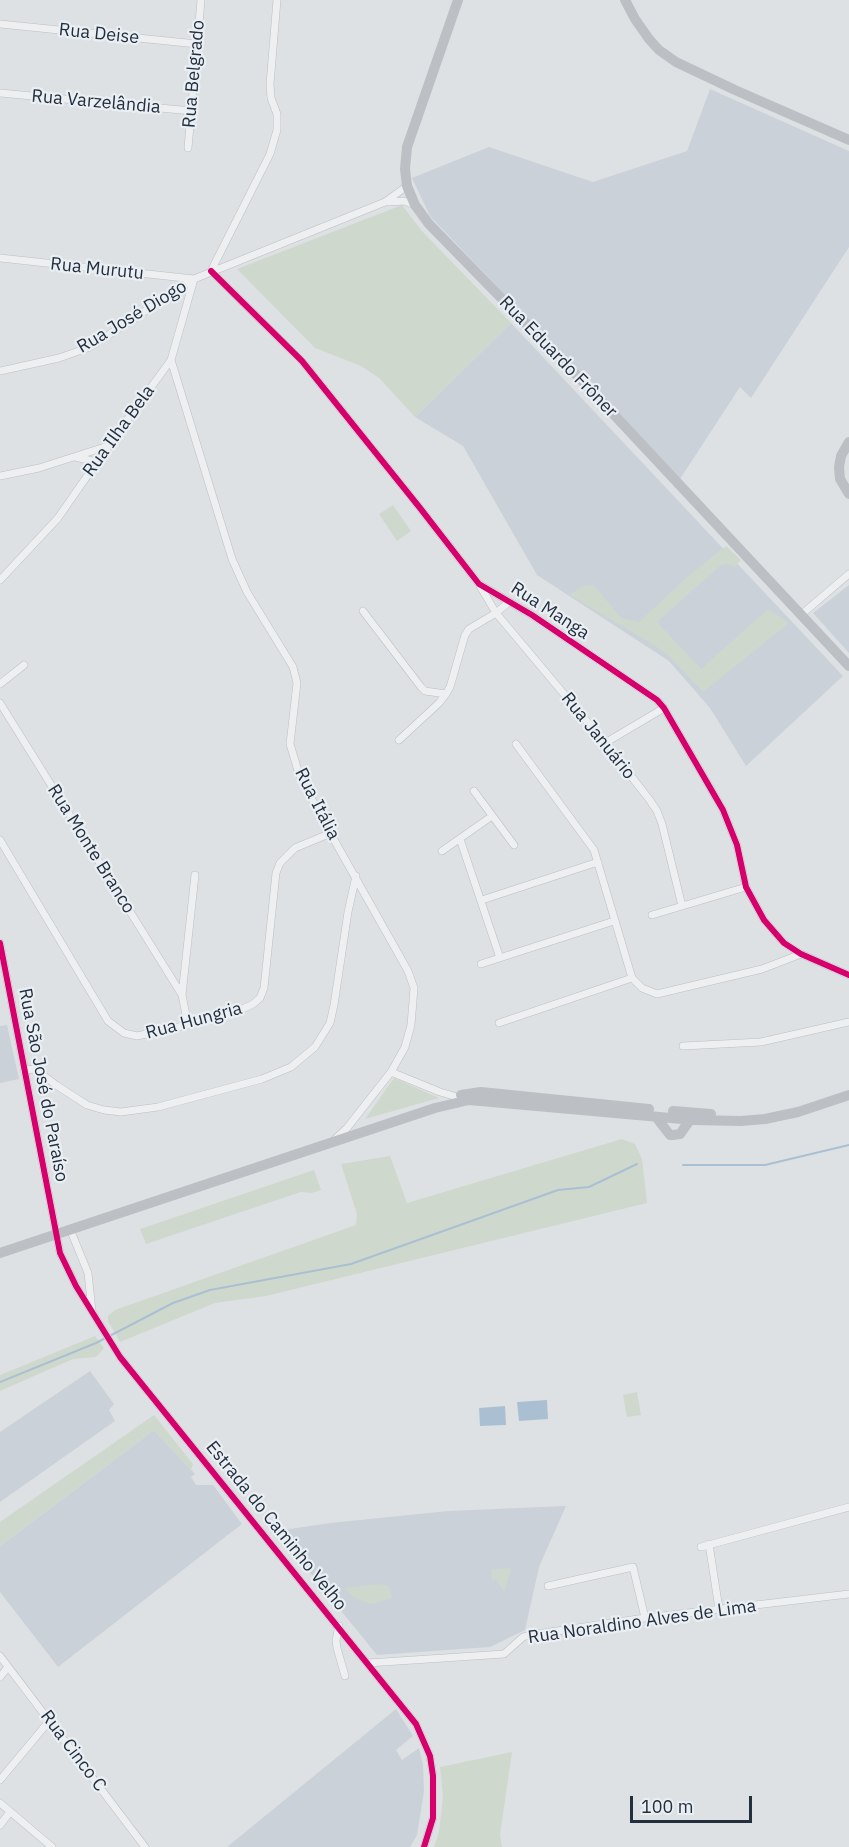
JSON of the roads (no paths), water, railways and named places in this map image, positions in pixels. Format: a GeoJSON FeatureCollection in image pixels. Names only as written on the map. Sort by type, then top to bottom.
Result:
{"type":"FeatureCollection","features":[{"type":"Feature","properties":{"kind":"main road","name":"Rua Eduardo Frôner"},"geometry":{"type":"LineString","coordinates":[[458,0],[407,147],[405,170],[407,186],[415,205],[429,224],[589,388],[849,666]]}},
{"type":"Feature","properties":{"kind":"main road"},"geometry":{"type":"LineString","coordinates":[[625,0],[634,19],[649,39],[659,50],[676,62],[727,87],[849,140]]}},
{"type":"Feature","properties":{"kind":"main road"},"geometry":{"type":"LineString","coordinates":[[849,442],[841,456],[839,467],[840,479],[849,494]]}},
{"type":"Feature","properties":{"kind":"main road"},"geometry":{"type":"LineString","coordinates":[[329,1144],[369,1125],[456,1096],[481,1092],[735,1116],[771,1114],[849,1089]]}},
{"type":"Feature","properties":{"kind":"main road"},"geometry":{"type":"LineString","coordinates":[[0,1253],[435,1108],[470,1100],[690,1120],[765,1119],[798,1112],[849,1095]]}},
{"type":"Feature","properties":{"kind":"main road"},"geometry":{"type":"LineString","coordinates":[[656,1117],[670,1135],[680,1134],[690,1120]]}},
{"type":"Feature","properties":{"kind":"street","name":"Rua Belgrado"},"geometry":{"type":"LineString","coordinates":[[188,148],[201,0]]}},
{"type":"Feature","properties":{"kind":"street"},"geometry":{"type":"LineString","coordinates":[[211,271],[270,154],[277,130],[277,114],[271,98],[270,84],[277,0]]}},
{"type":"Feature","properties":{"kind":"street","name":"Rua Deise"},"geometry":{"type":"LineString","coordinates":[[0,24],[197,44]]}},
{"type":"Feature","properties":{"kind":"street","name":"Rua Varzelândia"},"geometry":{"type":"LineString","coordinates":[[0,93],[192,111]]}},
{"type":"Feature","properties":{"kind":"street"},"geometry":{"type":"LineString","coordinates":[[194,279],[385,202],[407,186]]}},
{"type":"Feature","properties":{"kind":"street"},"geometry":{"type":"LineString","coordinates":[[385,202],[404,201],[415,205]]}},
{"type":"Feature","properties":{"kind":"street","name":"Rua Murutu"},"geometry":{"type":"LineString","coordinates":[[0,258],[194,279]]}},
{"type":"Feature","properties":{"kind":"street","name":"Rua Manga"},"geometry":{"type":"LineString","coordinates":[[211,271],[302,361],[479,584],[657,700],[664,708],[723,810],[731,828],[746,887],[773,932],[784,944],[801,954],[849,975]]}},
{"type":"Feature","properties":{"kind":"street","name":"Rua Ilha Bela"},"geometry":{"type":"LineString","coordinates":[[0,579],[58,518],[171,360],[194,279]]}},
{"type":"Feature","properties":{"kind":"street","name":"Rua José Diogo"},"geometry":{"type":"LineString","coordinates":[[0,370],[59,358],[90,347],[194,279]]}},
{"type":"Feature","properties":{"kind":"street","name":"Rua Itália"},"geometry":{"type":"LineString","coordinates":[[171,360],[232,559],[247,592],[293,667],[297,683],[290,744],[299,774],[408,971],[414,988],[411,1025],[405,1047],[391,1072],[347,1128],[329,1144]]}},
{"type":"Feature","properties":{"kind":"street"},"geometry":{"type":"LineString","coordinates":[[0,476],[39,468],[108,446]]}},
{"type":"Feature","properties":{"kind":"street"},"geometry":{"type":"LineString","coordinates":[[72,457],[97,462]]}},
{"type":"Feature","properties":{"kind":"street"},"geometry":{"type":"LineString","coordinates":[[802,614],[849,574]]}},
{"type":"Feature","properties":{"kind":"street","name":"Rua Januário"},"geometry":{"type":"LineString","coordinates":[[479,584],[496,613],[605,743],[657,811],[682,906]]}},
{"type":"Feature","properties":{"kind":"street"},"geometry":{"type":"LineString","coordinates":[[399,740],[446,694],[469,629],[496,613],[509,602]]}},
{"type":"Feature","properties":{"kind":"street"},"geometry":{"type":"LineString","coordinates":[[363,611],[425,691],[446,694]]}},
{"type":"Feature","properties":{"kind":"street"},"geometry":{"type":"LineString","coordinates":[[0,684],[24,665]]}},
{"type":"Feature","properties":{"kind":"street","name":"Rua Monte Branco"},"geometry":{"type":"LineString","coordinates":[[0,704],[182,995]]}},
{"type":"Feature","properties":{"kind":"street"},"geometry":{"type":"LineString","coordinates":[[605,743],[664,708]]}},
{"type":"Feature","properties":{"kind":"street"},"geometry":{"type":"LineString","coordinates":[[516,744],[594,850],[632,978],[647,991],[657,994],[762,969],[801,954]]}},
{"type":"Feature","properties":{"kind":"street"},"geometry":{"type":"LineString","coordinates":[[474,791],[514,845]]}},
{"type":"Feature","properties":{"kind":"street"},"geometry":{"type":"LineString","coordinates":[[442,851],[492,816]]}},
{"type":"Feature","properties":{"kind":"street","name":"Rua Hungria"},"geometry":{"type":"LineString","coordinates":[[0,840],[3,850],[104,1014],[115,1028],[137,1036],[245,1009],[260,998],[264,988],[276,873],[280,863],[295,848],[331,833]]}},
{"type":"Feature","properties":{"kind":"street"},"geometry":{"type":"LineString","coordinates":[[460,839],[500,958]]}},
{"type":"Feature","properties":{"kind":"street"},"geometry":{"type":"LineString","coordinates":[[482,900],[598,862]]}},
{"type":"Feature","properties":{"kind":"street"},"geometry":{"type":"LineString","coordinates":[[188,1025],[182,995],[195,875]]}},
{"type":"Feature","properties":{"kind":"street"},"geometry":{"type":"LineString","coordinates":[[24,1070],[35,1069],[87,1105],[121,1112],[140,1111],[170,1104],[276,1075],[291,1067],[315,1047],[330,1023],[356,876]]}},
{"type":"Feature","properties":{"kind":"street"},"geometry":{"type":"LineString","coordinates":[[652,915],[746,887]]}},
{"type":"Feature","properties":{"kind":"street"},"geometry":{"type":"LineString","coordinates":[[481,964],[614,921]]}},
{"type":"Feature","properties":{"kind":"street","name":"Rua São José do Paraíso"},"geometry":{"type":"LineString","coordinates":[[0,943],[56,1233]]}},
{"type":"Feature","properties":{"kind":"street"},"geometry":{"type":"LineString","coordinates":[[499,1023],[632,978]]}},
{"type":"Feature","properties":{"kind":"street"},"geometry":{"type":"LineString","coordinates":[[683,1046],[761,1042],[849,1022]]}},
{"type":"Feature","properties":{"kind":"street"},"geometry":{"type":"LineString","coordinates":[[391,1072],[440,1092],[470,1100]]}},
{"type":"Feature","properties":{"kind":"street","name":"Estrada do Caminho Velho"},"geometry":{"type":"LineString","coordinates":[[70,1229],[88,1273],[92,1313]]}},
{"type":"Feature","properties":{"kind":"street","name":"Estrada do Caminho Velho"},"geometry":{"type":"LineString","coordinates":[[56,1233],[60,1253],[76,1286],[110,1344],[416,1724],[430,1756],[433,1776],[433,1818],[424,1847]]}},
{"type":"Feature","properties":{"kind":"street"},"geometry":{"type":"LineString","coordinates":[[701,1547],[849,1507]]}},
{"type":"Feature","properties":{"kind":"street"},"geometry":{"type":"LineString","coordinates":[[709,1544],[719,1609]]}},
{"type":"Feature","properties":{"kind":"street"},"geometry":{"type":"LineString","coordinates":[[265,1551],[271,1545]]}},
{"type":"Feature","properties":{"kind":"street"},"geometry":{"type":"LineString","coordinates":[[548,1586],[633,1567],[645,1618]]}},
{"type":"Feature","properties":{"kind":"street","name":"Rua Noraldino Alves de Lima"},"geometry":{"type":"LineString","coordinates":[[368,1663],[504,1654],[523,1637],[530,1635],[645,1618],[849,1594]]}},
{"type":"Feature","properties":{"kind":"street"},"geometry":{"type":"LineString","coordinates":[[339,1626],[336,1640],[345,1676]]}},
{"type":"Feature","properties":{"kind":"street","name":"Rua Cinco C"},"geometry":{"type":"LineString","coordinates":[[0,1656],[145,1847]]}},
{"type":"Feature","properties":{"kind":"street"},"geometry":{"type":"LineString","coordinates":[[0,1677],[8,1667]]}},
{"type":"Feature","properties":{"kind":"street"},"geometry":{"type":"LineString","coordinates":[[0,1780],[50,1720]]}},
{"type":"Feature","properties":{"kind":"street"},"geometry":{"type":"LineString","coordinates":[[0,1803],[52,1847]]}},
{"type":"Feature","properties":{"kind":"street"},"geometry":{"type":"LineString","coordinates":[[0,1825],[10,1812]]}},
{"type":"Feature","properties":{"kind":"water"},"geometry":{"type":"Polygon","coordinates":[[[547,1400],[548,1419],[519,1421],[517,1402],[547,1400]]]}},
{"type":"Feature","properties":{"kind":"water"},"geometry":{"type":"Polygon","coordinates":[[[505,1406],[506,1425],[480,1426],[479,1408],[505,1406]]]}},
{"type":"Feature","properties":{"kind":"waterway"},"geometry":{"type":"LineString","coordinates":[[683,1165],[765,1165],[849,1145]]}},
{"type":"Feature","properties":{"kind":"waterway"},"geometry":{"type":"LineString","coordinates":[[0,1382],[96,1343],[173,1303],[210,1290],[351,1264],[558,1190],[589,1187],[637,1164]]}}]}
